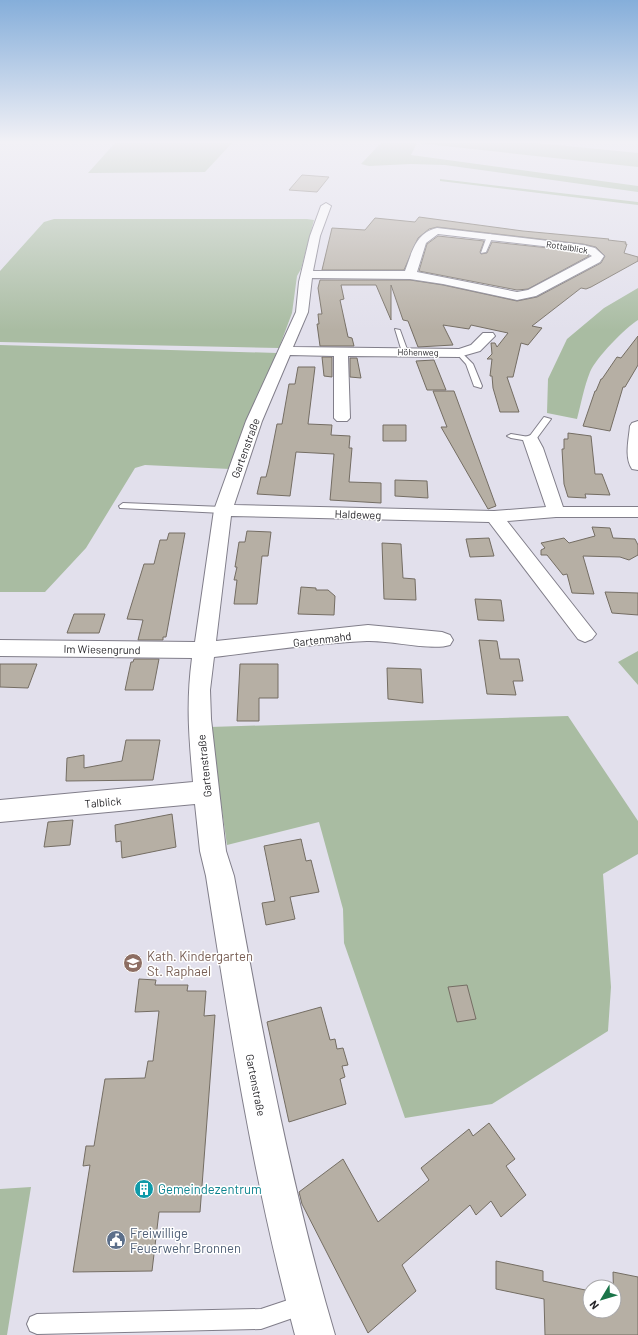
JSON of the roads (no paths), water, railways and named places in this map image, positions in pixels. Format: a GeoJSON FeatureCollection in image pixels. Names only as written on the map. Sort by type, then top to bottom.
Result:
{"type":"FeatureCollection","features":[{"type":"Feature","properties":{"kind":"street","name":"Gartenstraße"},"geometry":{"type":"LineString","coordinates":[[310,1320],[294,1264],[255,1086],[220,876],[213,851],[199,719],[199,690],[203,650],[223,510],[254,421],[302,312],[305,282],[308,274],[315,236],[326,206]]}},
{"type":"Feature","properties":{"kind":"street","name":"Rottalblick"},"geometry":{"type":"LineString","coordinates":[[308,274],[410,275],[467,285],[504,295],[524,296],[596,260],[598,256],[596,253],[588,249],[577,247],[490,236],[448,232],[431,233],[426,236],[417,249],[410,275]]}},
{"type":"Feature","properties":{"kind":"street","name":"Höhenweg"},"geometry":{"type":"LineString","coordinates":[[285,351],[459,353],[481,346],[488,336]]}},
{"type":"Feature","properties":{"kind":"street"},"geometry":{"type":"LineString","coordinates":[[341,352],[342,418]]}},
{"type":"Feature","properties":{"kind":"street"},"geometry":{"type":"LineString","coordinates":[[638,426],[636,454],[638,465]]}},
{"type":"Feature","properties":{"kind":"street"},"geometry":{"type":"LineString","coordinates":[[531,440],[556,512]]}},
{"type":"Feature","properties":{"kind":"street","name":"Haldeweg"},"geometry":{"type":"LineString","coordinates":[[223,510],[494,517],[556,512],[638,512]]}},
{"type":"Feature","properties":{"kind":"street"},"geometry":{"type":"LineString","coordinates":[[494,517],[585,634]]}},
{"type":"Feature","properties":{"kind":"street","name":"Gartenmahd"},"geometry":{"type":"LineString","coordinates":[[203,650],[368,633],[404,635],[442,640]]}},
{"type":"Feature","properties":{"kind":"street","name":"Im Wiesengrund"},"geometry":{"type":"LineString","coordinates":[[0,648],[203,650]]}},
{"type":"Feature","properties":{"kind":"street","name":"Talblick"},"geometry":{"type":"LineString","coordinates":[[0,811],[207,792]]}},
{"type":"Feature","properties":{"kind":"lane"},"geometry":{"type":"LineString","coordinates":[[483,252],[490,236]]}},
{"type":"Feature","properties":{"kind":"lane"},"geometry":{"type":"LineString","coordinates":[[397,330],[405,352]]}},
{"type":"Feature","properties":{"kind":"lane"},"geometry":{"type":"LineString","coordinates":[[459,353],[472,367],[478,386]]}},
{"type":"Feature","properties":{"kind":"lane"},"geometry":{"type":"LineString","coordinates":[[511,436],[531,440],[547,419]]}},
{"type":"Feature","properties":{"kind":"lane"},"geometry":{"type":"LineString","coordinates":[[123,506],[223,510]]}},
{"type":"Feature","properties":{"kind":"lane"},"geometry":{"type":"LineString","coordinates":[[37,1324],[261,1319],[310,1320]]}},
{"type":"Feature","properties":{"kind":"place","name":"Kath. Kindergarten St. Raphael"},"geometry":{"type":"Point","coordinates":[133,963]}},
{"type":"Feature","properties":{"kind":"place","name":"Gemeindezentrum"},"geometry":{"type":"Point","coordinates":[144,1189]}},
{"type":"Feature","properties":{"kind":"place","name":"Freiwillige Feuerwehr Bronnen"},"geometry":{"type":"Point","coordinates":[116,1240]}}]}
